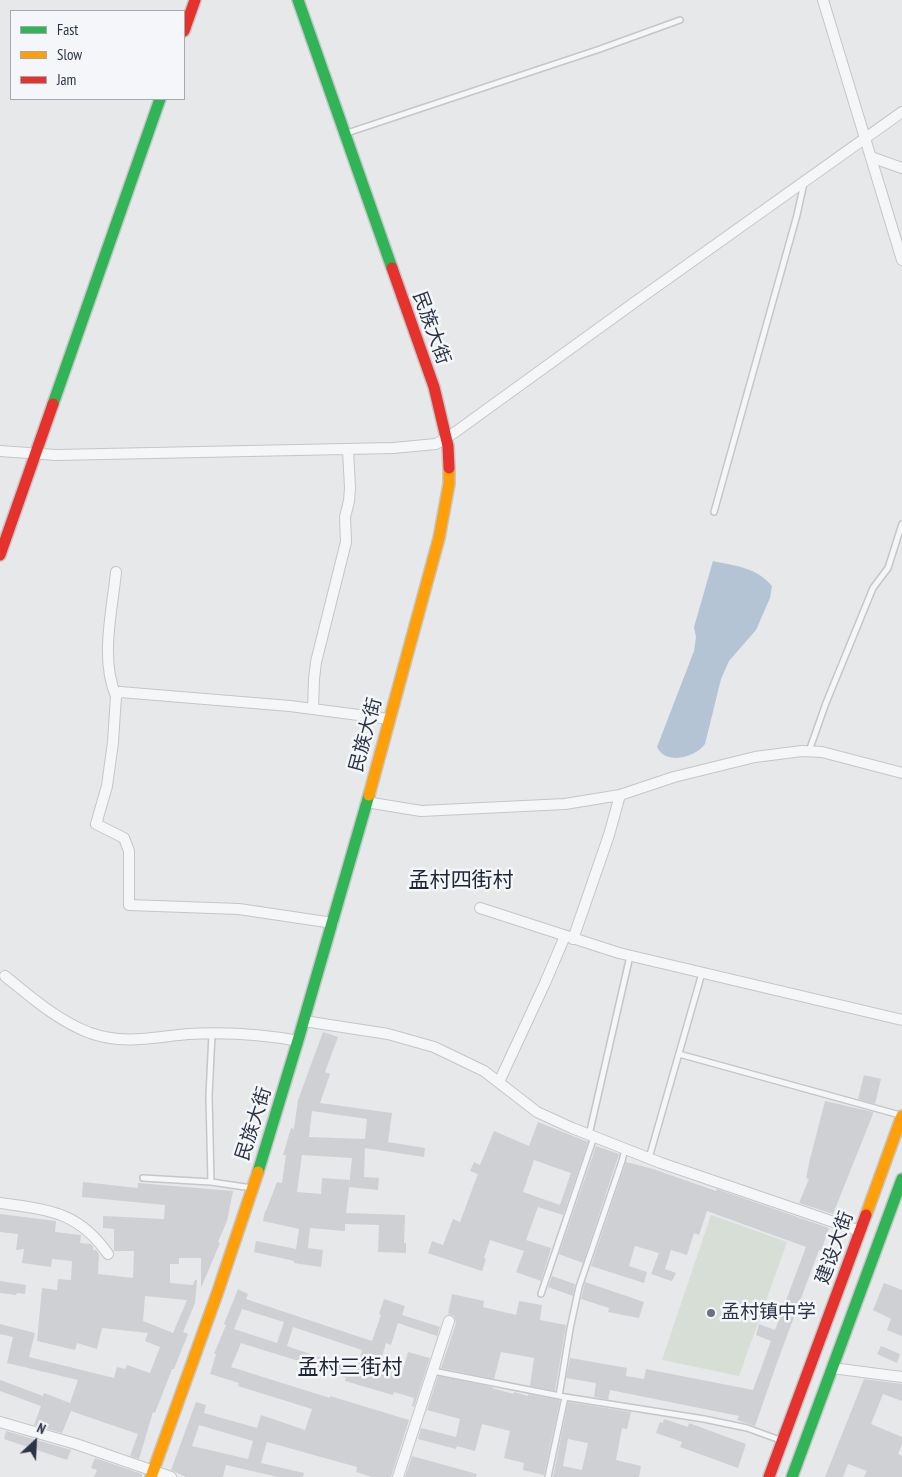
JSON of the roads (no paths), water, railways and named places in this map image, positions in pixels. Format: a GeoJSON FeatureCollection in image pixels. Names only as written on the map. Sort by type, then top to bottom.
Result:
{"type":"FeatureCollection","features":[{"type":"Feature","properties":{"kind":"main road"},"geometry":{"type":"LineString","coordinates":[[185,28],[195,0]]}},
{"type":"Feature","properties":{"kind":"main road","name":"民族大街"},"geometry":{"type":"LineString","coordinates":[[152,1474],[221,1283],[304,1021],[389,719],[443,519],[449,484],[446,438],[434,387],[298,0]]}},
{"type":"Feature","properties":{"kind":"main road"},"geometry":{"type":"LineString","coordinates":[[0,555],[160,100]]}},
{"type":"Feature","properties":{"kind":"main road","name":"建设大街"},"geometry":{"type":"LineString","coordinates":[[769,1477],[902,1116]]}},
{"type":"Feature","properties":{"kind":"main road","name":"建设大街"},"geometry":{"type":"LineString","coordinates":[[792,1477],[902,1179]]}},
{"type":"Feature","properties":{"kind":"street"},"geometry":{"type":"LineString","coordinates":[[823,0],[902,260]]}},
{"type":"Feature","properties":{"kind":"street"},"geometry":{"type":"LineString","coordinates":[[0,451],[56,455],[348,450],[436,444],[902,112]]}},
{"type":"Feature","properties":{"kind":"street"},"geometry":{"type":"LineString","coordinates":[[871,157],[902,168]]}},
{"type":"Feature","properties":{"kind":"street"},"geometry":{"type":"LineString","coordinates":[[313,709],[316,662],[346,542],[345,517],[350,488],[348,450]]}},
{"type":"Feature","properties":{"kind":"street"},"geometry":{"type":"LineString","coordinates":[[116,572],[109,634],[108,667],[110,683],[116,696],[113,742],[107,786],[96,824],[124,838],[129,851],[129,905],[239,910],[333,923]]}},
{"type":"Feature","properties":{"kind":"street"},"geometry":{"type":"LineString","coordinates":[[116,696],[120,692],[313,709],[389,719]]}},
{"type":"Feature","properties":{"kind":"street"},"geometry":{"type":"LineString","coordinates":[[366,802],[421,811],[564,804],[620,795],[674,777],[756,757],[809,751],[822,752],[902,773]]}},
{"type":"Feature","properties":{"kind":"street"},"geometry":{"type":"LineString","coordinates":[[499,1082],[545,983],[569,937],[609,835],[620,795]]}},
{"type":"Feature","properties":{"kind":"street"},"geometry":{"type":"LineString","coordinates":[[480,908],[630,956],[902,1020]]}},
{"type":"Feature","properties":{"kind":"street"},"geometry":{"type":"LineString","coordinates":[[5,976],[50,1012],[90,1032],[129,1040],[212,1033],[275,1036],[298,1041]]}},
{"type":"Feature","properties":{"kind":"street"},"geometry":{"type":"LineString","coordinates":[[304,1021],[388,1034],[412,1040],[460,1059],[484,1071],[538,1112],[592,1136],[649,1158],[860,1231]]}},
{"type":"Feature","properties":{"kind":"street"},"geometry":{"type":"LineString","coordinates":[[0,1203],[51,1210],[75,1220],[102,1244],[108,1254]]}},
{"type":"Feature","properties":{"kind":"street"},"geometry":{"type":"LineString","coordinates":[[398,1477],[449,1321]]}},
{"type":"Feature","properties":{"kind":"street"},"geometry":{"type":"LineString","coordinates":[[832,1368],[902,1377]]}},
{"type":"Feature","properties":{"kind":"street"},"geometry":{"type":"LineString","coordinates":[[0,1422],[76,1444],[152,1474],[171,1477]]}},
{"type":"Feature","properties":{"kind":"lane"},"geometry":{"type":"LineString","coordinates":[[344,134],[600,49],[680,20]]}},
{"type":"Feature","properties":{"kind":"lane"},"geometry":{"type":"LineString","coordinates":[[714,512],[805,180]]}},
{"type":"Feature","properties":{"kind":"lane"},"geometry":{"type":"LineString","coordinates":[[809,751],[826,703],[873,588],[888,568],[902,524]]}},
{"type":"Feature","properties":{"kind":"lane"},"geometry":{"type":"LineString","coordinates":[[541,1294],[592,1136],[630,956]]}},
{"type":"Feature","properties":{"kind":"lane"},"geometry":{"type":"LineString","coordinates":[[649,1158],[702,973]]}},
{"type":"Feature","properties":{"kind":"lane"},"geometry":{"type":"LineString","coordinates":[[211,1182],[209,1096],[212,1033]]}},
{"type":"Feature","properties":{"kind":"lane"},"geometry":{"type":"LineString","coordinates":[[679,1054],[902,1116]]}},
{"type":"Feature","properties":{"kind":"lane"},"geometry":{"type":"LineString","coordinates":[[559,1396],[579,1287],[625,1148]]}},
{"type":"Feature","properties":{"kind":"lane"},"geometry":{"type":"LineString","coordinates":[[143,1178],[211,1182],[252,1188]]}},
{"type":"Feature","properties":{"kind":"lane"},"geometry":{"type":"LineString","coordinates":[[433,1371],[565,1398],[704,1419],[747,1428],[782,1441]]}},
{"type":"Feature","properties":{"kind":"lane"},"geometry":{"type":"LineString","coordinates":[[548,1477],[565,1398]]}},
{"type":"Feature","properties":{"kind":"water"},"geometry":{"type":"Polygon","coordinates":[[[713,561],[745,568],[759,575],[772,586],[770,598],[756,630],[729,661],[721,679],[705,744],[695,753],[681,758],[674,758],[661,753],[657,747],[694,651],[696,637],[694,627],[713,561]]]}},
{"type":"Feature","properties":{"kind":"place","name":"孟村镇中学"},"geometry":{"type":"Point","coordinates":[711,1313]}},
{"type":"Feature","properties":{"kind":"district","name":"孟村四街村"},"geometry":{"type":"Point","coordinates":[461,881]}},
{"type":"Feature","properties":{"kind":"district","name":"孟村三街村"},"geometry":{"type":"Point","coordinates":[350,1368]}}]}
